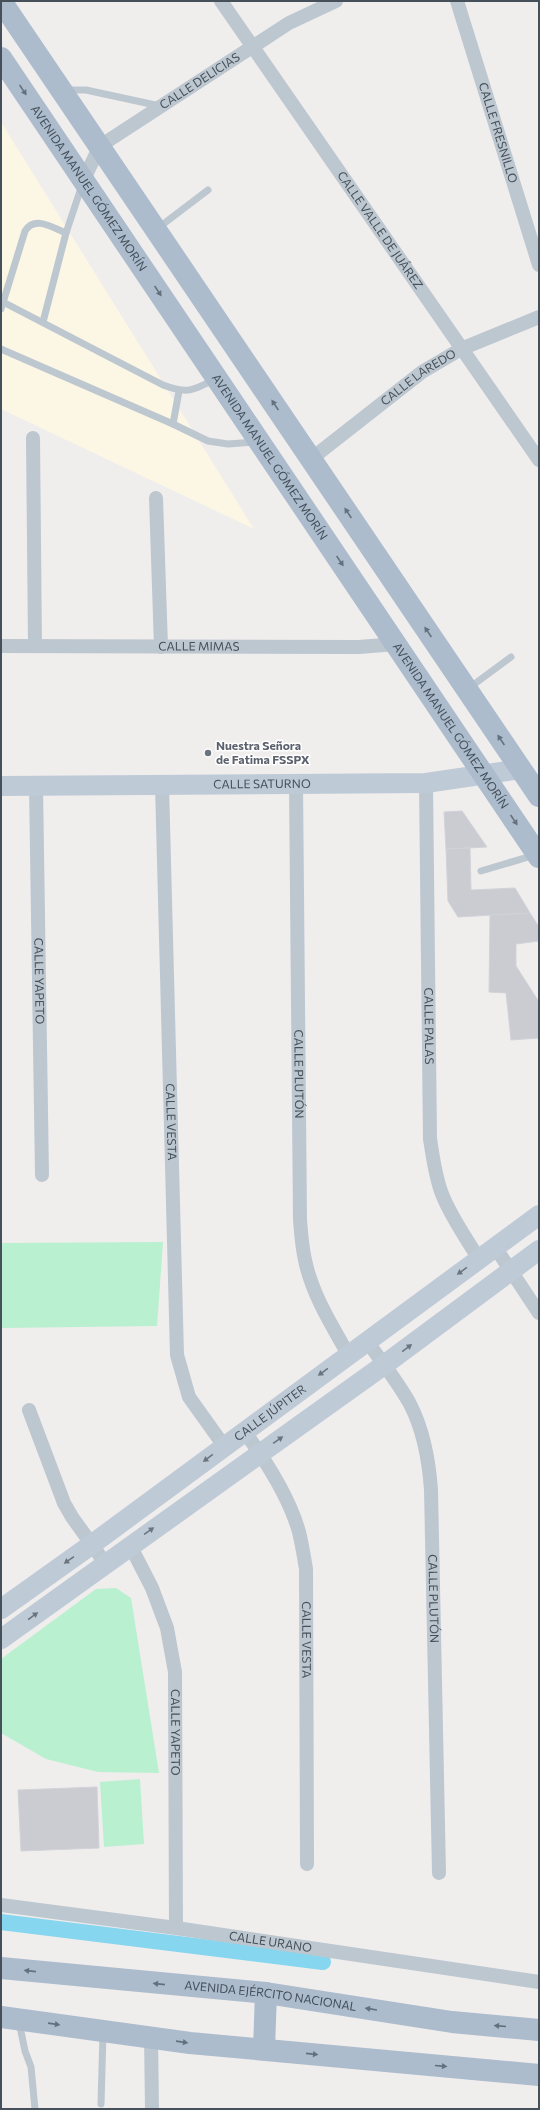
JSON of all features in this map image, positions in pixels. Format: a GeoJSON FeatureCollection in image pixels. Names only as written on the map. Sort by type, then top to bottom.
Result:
{"type":"FeatureCollection","features":[{"type":"Feature","properties":{"kind":"main road"},"geometry":{"type":"LineString","coordinates":[[4,10],[61,89],[157,229],[539,796]]}},
{"type":"Feature","properties":{"kind":"main road","name":"AVENIDA MANUEL GÓMEZ MORÍN"},"geometry":{"type":"LineString","coordinates":[[1,58],[538,855]]}},
{"type":"Feature","properties":{"kind":"main road","name":"AVENIDA EJÉRCITO NACIONAL"},"geometry":{"type":"LineString","coordinates":[[1,1968],[266,1993],[452,2022],[539,2030]]}},
{"type":"Feature","properties":{"kind":"main road"},"geometry":{"type":"LineString","coordinates":[[264,2049],[266,1993]]}},
{"type":"Feature","properties":{"kind":"main road"},"geometry":{"type":"LineString","coordinates":[[10,2018],[151,2037],[539,2075]]}},
{"type":"Feature","properties":{"kind":"street","name":"CALLE VALLE DE JUÁREZ"},"geometry":{"type":"LineString","coordinates":[[221,1],[539,460]]}},
{"type":"Feature","properties":{"kind":"street","name":"CALLE DELICIAS"},"geometry":{"type":"LineString","coordinates":[[100,146],[289,23],[336,1]]}},
{"type":"Feature","properties":{"kind":"street","name":"CALLE FRESNILLO"},"geometry":{"type":"LineString","coordinates":[[457,1],[539,265]]}},
{"type":"Feature","properties":{"kind":"street"},"geometry":{"type":"LineString","coordinates":[[83,181],[100,146]]}},
{"type":"Feature","properties":{"kind":"street","name":"CALLE LAREDO"},"geometry":{"type":"LineString","coordinates":[[311,459],[422,372],[461,349],[539,317]]}},
{"type":"Feature","properties":{"kind":"street"},"geometry":{"type":"LineString","coordinates":[[33,438],[35,646]]}},
{"type":"Feature","properties":{"kind":"street"},"geometry":{"type":"LineString","coordinates":[[156,498],[161,647]]}},
{"type":"Feature","properties":{"kind":"street","name":"CALLE MIMAS"},"geometry":{"type":"LineString","coordinates":[[1,646],[359,647],[396,644]]}},
{"type":"Feature","properties":{"kind":"street","name":"CALLE SATURNO"},"geometry":{"type":"LineString","coordinates":[[1,786],[426,783],[485,776],[521,769]]}},
{"type":"Feature","properties":{"kind":"street","name":"CALLE PALAS"},"geometry":{"type":"LineString","coordinates":[[426,783],[430,1139],[435,1170],[442,1194],[458,1226],[479,1259]]}},
{"type":"Feature","properties":{"kind":"street","name":"CALLE PLUTÓN"},"geometry":{"type":"LineString","coordinates":[[296,784],[300,1220],[304,1260],[312,1284],[324,1314],[348,1354]]}},
{"type":"Feature","properties":{"kind":"street","name":"CALLE VESTA"},"geometry":{"type":"LineString","coordinates":[[162,785],[177,1355],[189,1397],[224,1446]]}},
{"type":"Feature","properties":{"kind":"street","name":"CALLE YAPETO"},"geometry":{"type":"LineString","coordinates":[[36,786],[42,1175]]}},
{"type":"Feature","properties":{"kind":"street","name":"CALLE JÚPITER"},"geometry":{"type":"LineString","coordinates":[[1,1609],[91,1545],[367,1340],[539,1215]]}},
{"type":"Feature","properties":{"kind":"street"},"geometry":{"type":"LineString","coordinates":[[495,1247],[539,1313]]}},
{"type":"Feature","properties":{"kind":"street"},"geometry":{"type":"LineString","coordinates":[[1,1639],[104,1563],[384,1365],[539,1250]]}},
{"type":"Feature","properties":{"kind":"street","name":"CALLE PLUTÓN"},"geometry":{"type":"LineString","coordinates":[[367,1340],[410,1404],[421,1432],[429,1462],[432,1498],[439,1873]]}},
{"type":"Feature","properties":{"kind":"street"},"geometry":{"type":"LineString","coordinates":[[29,1410],[64,1502],[72,1517],[104,1563]]}},
{"type":"Feature","properties":{"kind":"street","name":"CALLE VESTA"},"geometry":{"type":"LineString","coordinates":[[244,1431],[260,1453],[283,1492],[298,1531],[306,1569],[307,1864]]}},
{"type":"Feature","properties":{"kind":"street","name":"CALLE YAPETO"},"geometry":{"type":"LineString","coordinates":[[130,1545],[152,1588],[167,1628],[175,1672],[176,1928]]}},
{"type":"Feature","properties":{"kind":"street","name":"CALLE URANO"},"geometry":{"type":"LineString","coordinates":[[1,1905],[176,1928],[539,1982]]}},
{"type":"Feature","properties":{"kind":"street"},"geometry":{"type":"LineString","coordinates":[[151,2037],[152,2109]]}},
{"type":"Feature","properties":{"kind":"lane"},"geometry":{"type":"LineString","coordinates":[[61,89],[86,90],[160,106]]}},
{"type":"Feature","properties":{"kind":"lane"},"geometry":{"type":"LineString","coordinates":[[43,322],[66,233],[83,181]]}},
{"type":"Feature","properties":{"kind":"lane"},"geometry":{"type":"LineString","coordinates":[[157,229],[208,190]]}},
{"type":"Feature","properties":{"kind":"lane"},"geometry":{"type":"LineString","coordinates":[[66,233],[38,222],[28,227],[2,306],[43,322],[163,385],[179,391],[200,387],[217,378]]}},
{"type":"Feature","properties":{"kind":"lane"},"geometry":{"type":"LineString","coordinates":[[1,349],[173,424],[208,441],[228,444],[259,441]]}},
{"type":"Feature","properties":{"kind":"lane"},"geometry":{"type":"LineString","coordinates":[[173,424],[179,391]]}},
{"type":"Feature","properties":{"kind":"lane"},"geometry":{"type":"LineString","coordinates":[[467,689],[511,657]]}},
{"type":"Feature","properties":{"kind":"lane"},"geometry":{"type":"LineString","coordinates":[[481,871],[538,855]]}},
{"type":"Feature","properties":{"kind":"lane"},"geometry":{"type":"LineString","coordinates":[[10,2018],[31,2067],[35,2109]]}},
{"type":"Feature","properties":{"kind":"lane"},"geometry":{"type":"LineString","coordinates":[[101,2104],[103,2031]]}},
{"type":"Feature","properties":{"kind":"shaded area"},"geometry":{"type":"Polygon","coordinates":[[[1,122],[254,529],[1,409],[1,122]]]}},
{"type":"Feature","properties":{"kind":"green space"},"geometry":{"type":"Polygon","coordinates":[[[163,1242],[157,1326],[1,1328],[1,1243],[163,1242]]]}},
{"type":"Feature","properties":{"kind":"green space"},"geometry":{"type":"Polygon","coordinates":[[[116,1588],[131,1598],[159,1773],[98,1772],[46,1759],[1,1733],[1,1659],[96,1589],[116,1588]]]}},
{"type":"Feature","properties":{"kind":"green space"},"geometry":{"type":"Polygon","coordinates":[[[140,1779],[144,1844],[104,1847],[100,1782],[140,1779]]]}},
{"type":"Feature","properties":{"kind":"building"},"geometry":{"type":"Polygon","coordinates":[[[462,811],[487,847],[446,849],[444,812],[462,811]]]}},
{"type":"Feature","properties":{"kind":"building"},"geometry":{"type":"Polygon","coordinates":[[[470,848],[471,890],[515,888],[530,913],[458,917],[448,901],[446,849],[470,848]]]}},
{"type":"Feature","properties":{"kind":"building"},"geometry":{"type":"Polygon","coordinates":[[[530,913],[539,927],[539,941],[516,944],[516,966],[539,1002],[539,1038],[511,1040],[506,993],[489,992],[490,915],[530,913]]]}},
{"type":"Feature","properties":{"kind":"building"},"geometry":{"type":"Polygon","coordinates":[[[97,1787],[99,1848],[21,1851],[18,1790],[97,1787]]]}},
{"type":"Feature","properties":{"kind":"waterway"},"geometry":{"type":"LineString","coordinates":[[1,1922],[323,1962]]}},
{"type":"Feature","properties":{"kind":"place","name":"Nuestra Señora de Fatima FSSPX"},"geometry":{"type":"Point","coordinates":[208,753]}}]}
